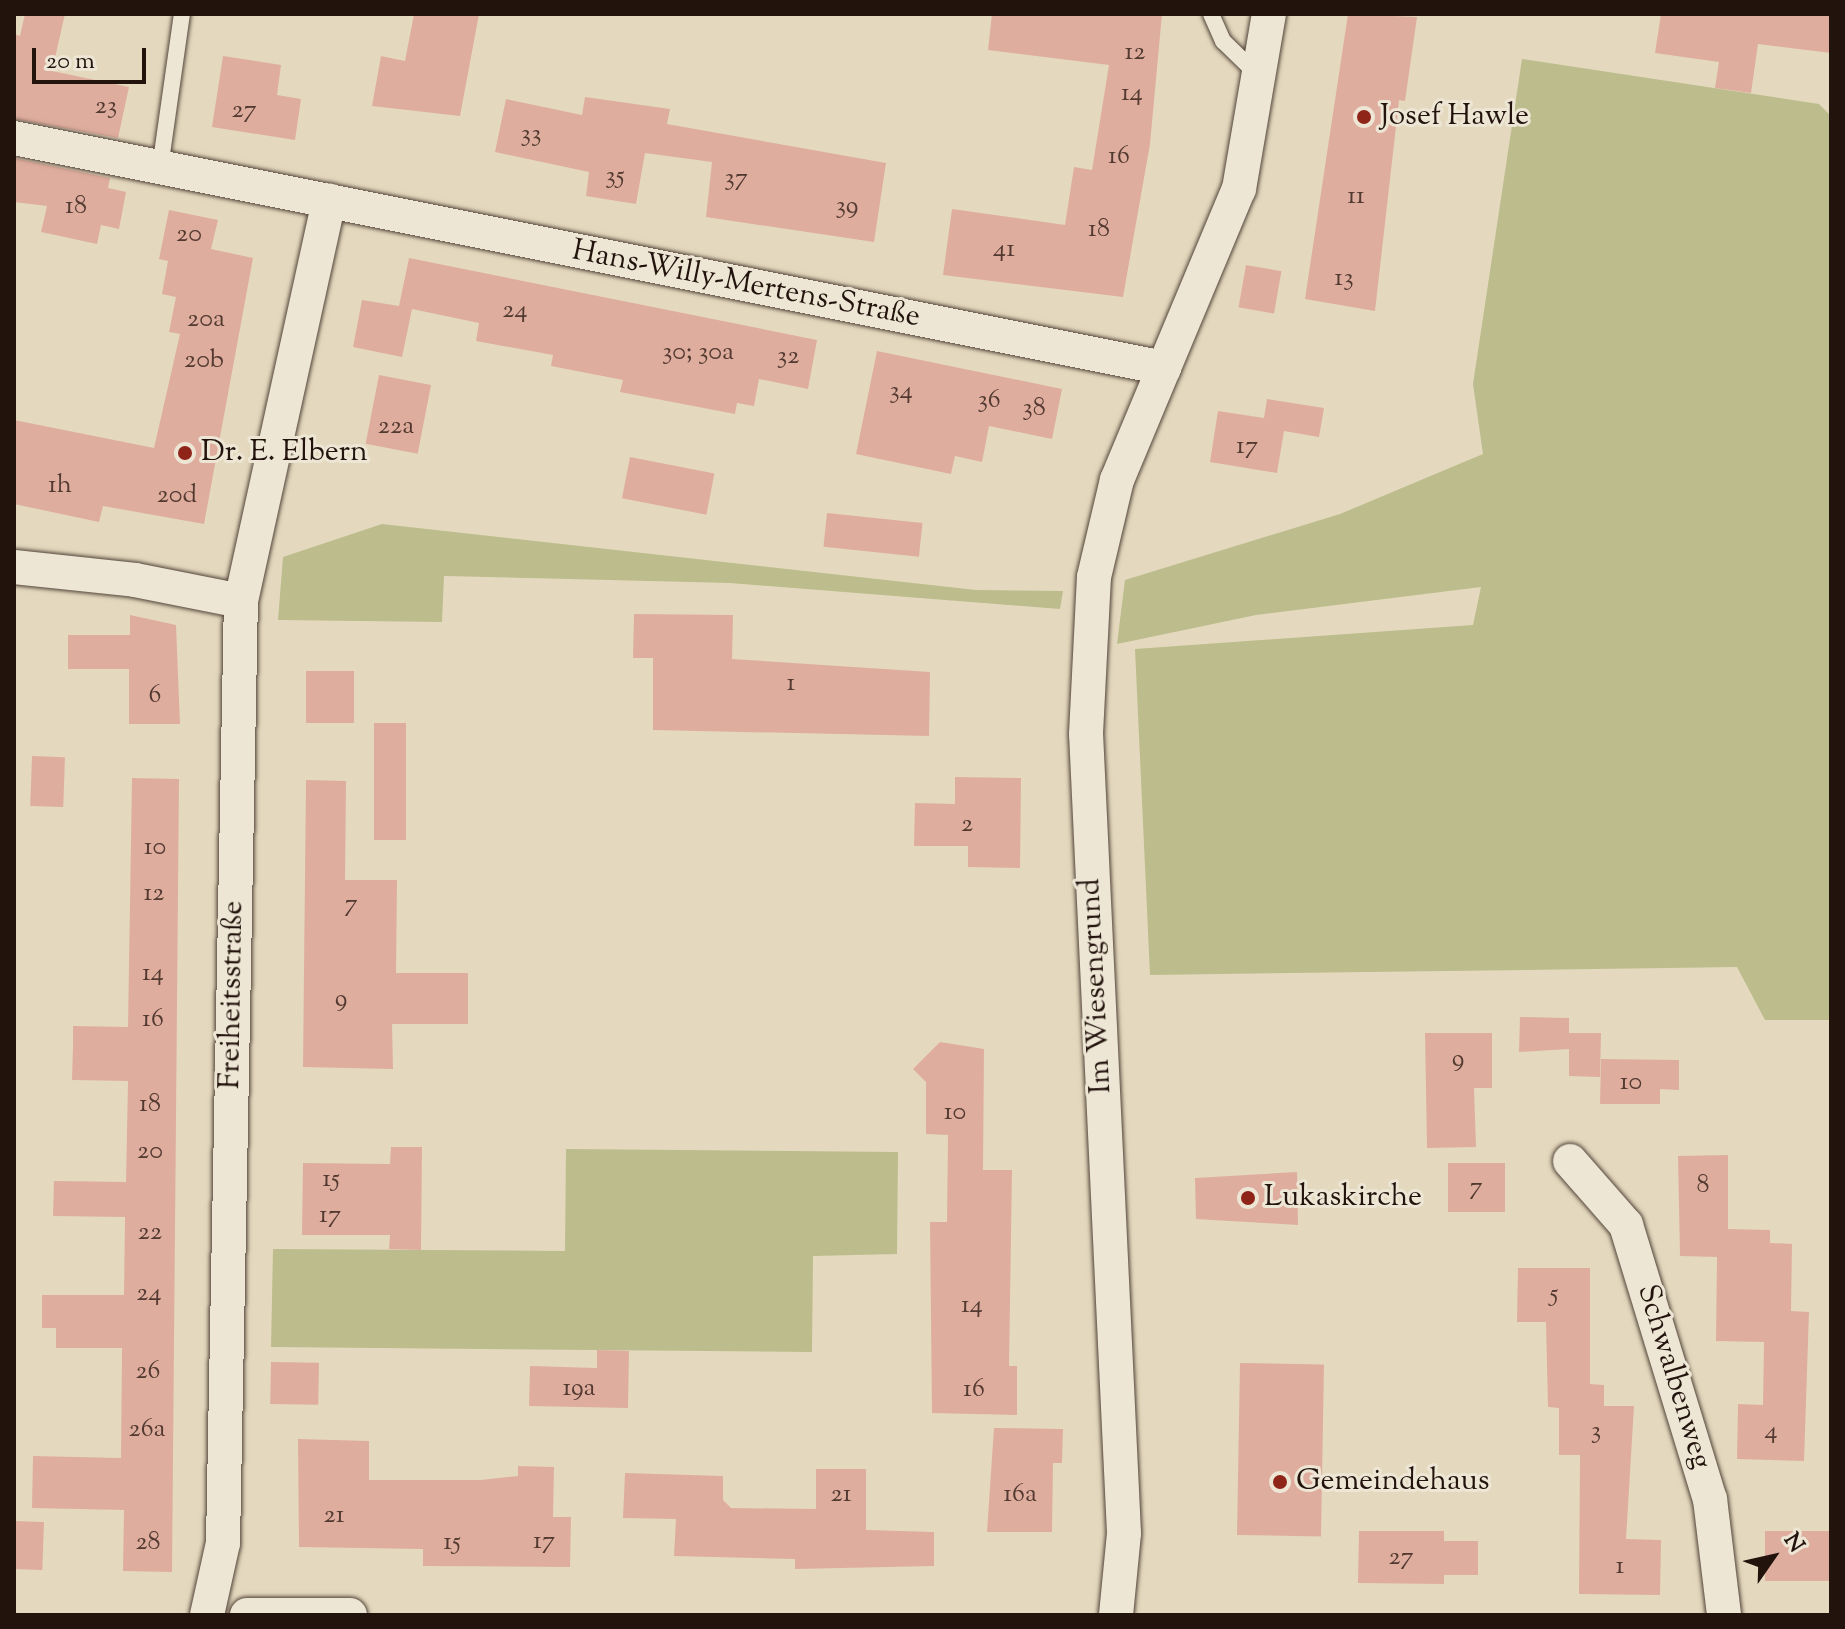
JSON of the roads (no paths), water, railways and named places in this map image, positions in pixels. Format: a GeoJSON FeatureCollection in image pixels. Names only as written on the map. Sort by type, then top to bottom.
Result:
{"type":"FeatureCollection","features":[{"type":"Feature","properties":{"kind":"street","name":"Im Wiesengrund"},"geometry":{"type":"LineString","coordinates":[[1116,1615],[1124,1533],[1088,655],[1094,577],[1117,480],[1239,189],[1269,14]]}},
{"type":"Feature","properties":{"kind":"street","name":"Hans-Willy-Mertens-Straße"},"geometry":{"type":"LineString","coordinates":[[14,138],[1164,368]]}},
{"type":"Feature","properties":{"kind":"street"},"geometry":{"type":"LineString","coordinates":[[14,567],[135,580],[241,601],[329,201]]}},
{"type":"Feature","properties":{"kind":"street","name":"Freiheitsstraße"},"geometry":{"type":"LineString","coordinates":[[207,1615],[223,1543],[241,601]]}},
{"type":"Feature","properties":{"kind":"street","name":"Schwalbenweg"},"geometry":{"type":"LineString","coordinates":[[1570,1161],[1626,1225],[1710,1499],[1722,1547],[1724,1615]]}},
{"type":"Feature","properties":{"kind":"street"},"geometry":{"type":"LineString","coordinates":[[247,1615],[350,1615]]}},
{"type":"Feature","properties":{"kind":"lane"},"geometry":{"type":"LineString","coordinates":[[160,168],[182,14]]}},
{"type":"Feature","properties":{"kind":"lane"},"geometry":{"type":"LineString","coordinates":[[1211,14],[1223,41],[1260,78]]}},
{"type":"Feature","properties":{"kind":"place","name":"Josef Hawle"},"geometry":{"type":"Point","coordinates":[1364,117]}},
{"type":"Feature","properties":{"kind":"place","name":"Dr. E. Elbern"},"geometry":{"type":"Point","coordinates":[185,453]}},
{"type":"Feature","properties":{"kind":"place","name":"Lukaskirche"},"geometry":{"type":"Point","coordinates":[1248,1198]}},
{"type":"Feature","properties":{"kind":"place","name":"Gemeindehaus"},"geometry":{"type":"Point","coordinates":[1280,1482]}}]}
